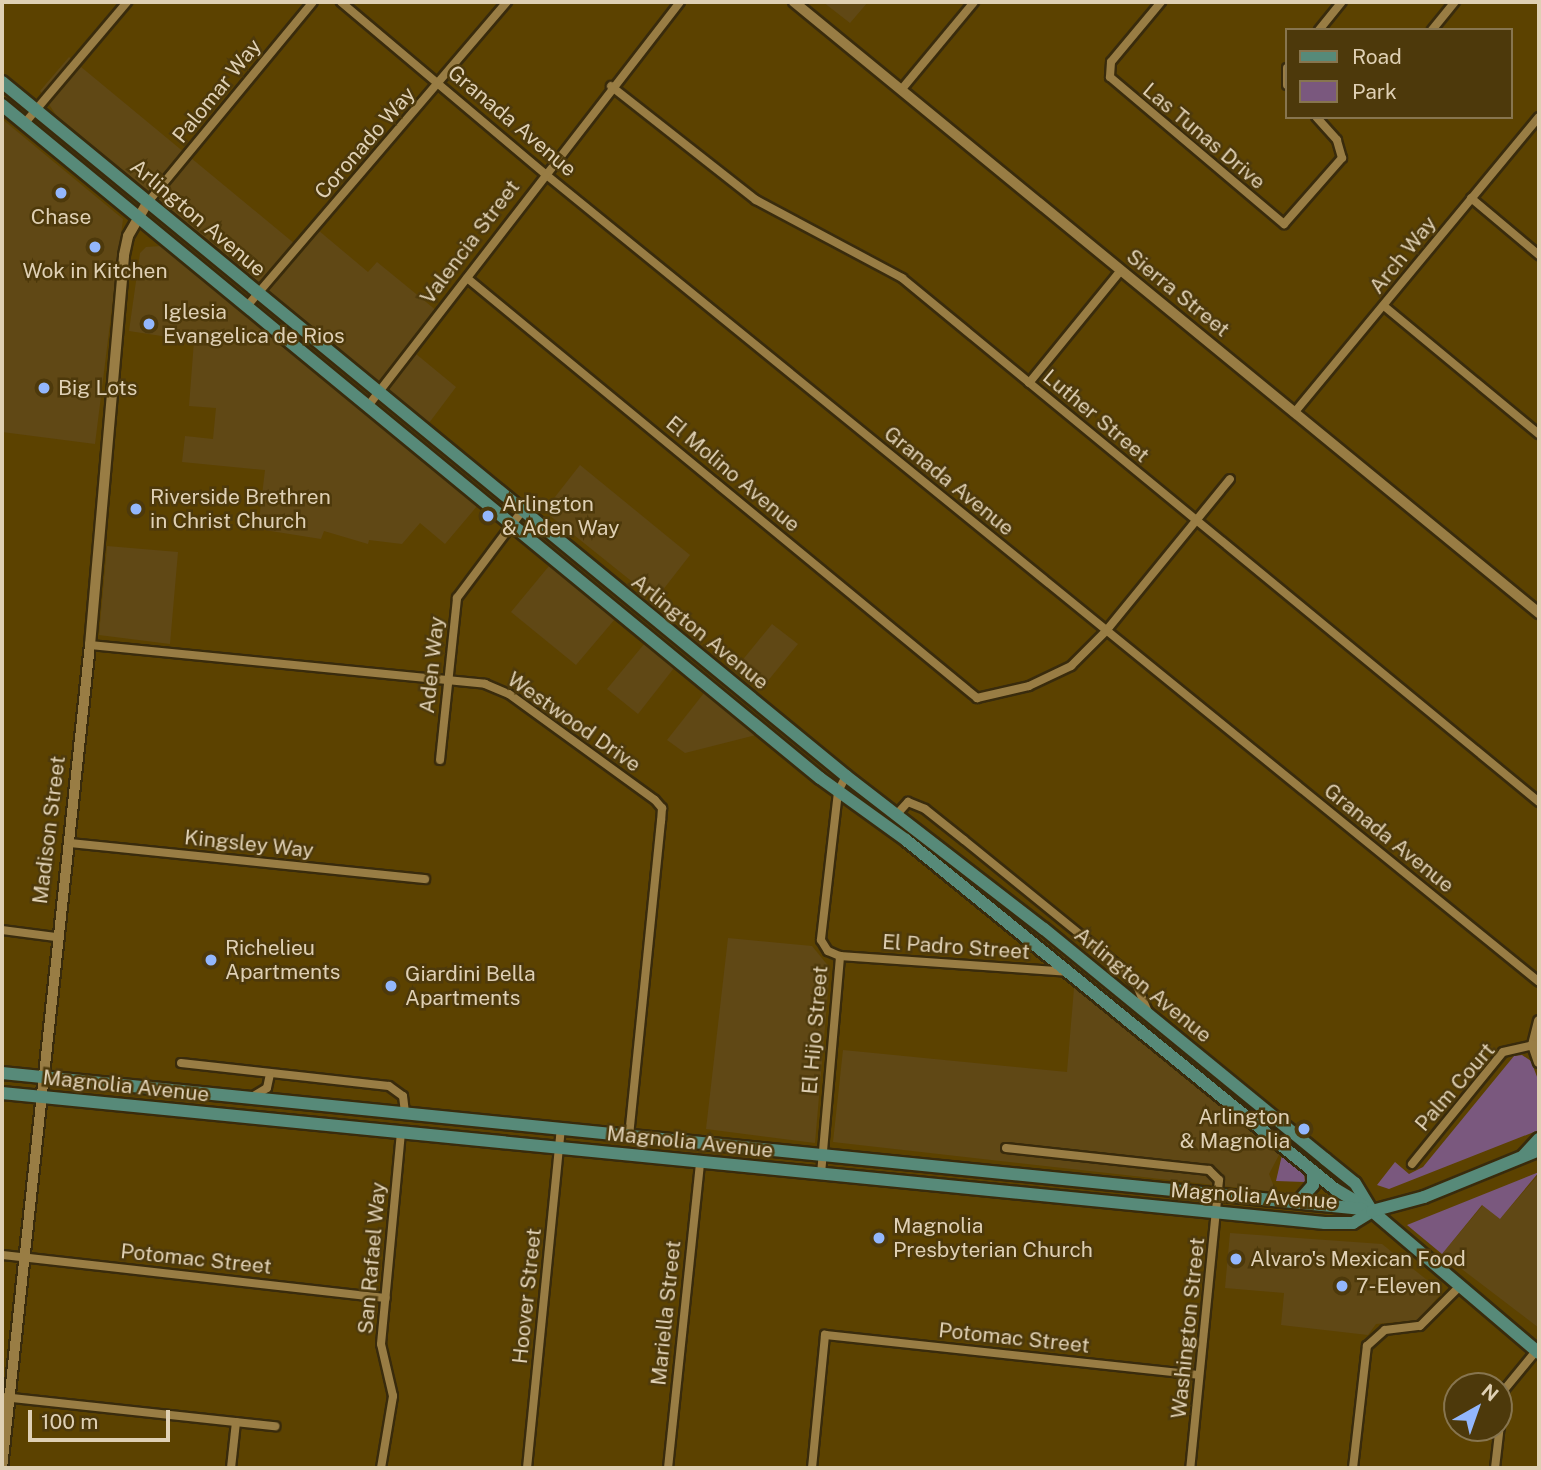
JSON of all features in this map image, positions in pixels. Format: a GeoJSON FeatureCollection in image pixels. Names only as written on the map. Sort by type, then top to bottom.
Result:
{"type":"FeatureCollection","features":[{"type":"Feature","properties":{"kind":"main road","name":"Arlington Avenue"},"geometry":{"type":"LineString","coordinates":[[2,82],[846,776],[898,813],[1044,929],[1354,1183],[1372,1211]]}},
{"type":"Feature","properties":{"kind":"main road","name":"Arlington Avenue"},"geometry":{"type":"LineString","coordinates":[[2,105],[838,792],[906,840],[1314,1171],[1372,1211],[1538,1352]]}},
{"type":"Feature","properties":{"kind":"main road","name":"Madison Street"},"geometry":{"type":"LineString","coordinates":[[2,1468],[5,1398],[24,1258],[55,937],[69,843],[90,645],[124,255],[148,202]]}},
{"type":"Feature","properties":{"kind":"main road","name":"Magnolia Avenue"},"geometry":{"type":"LineString","coordinates":[[2,1073],[1300,1200],[1372,1211]]}},
{"type":"Feature","properties":{"kind":"main road","name":"Magnolia Avenue"},"geometry":{"type":"LineString","coordinates":[[2,1093],[1218,1214],[1353,1223],[1372,1211],[1424,1197],[1539,1150]]}},
{"type":"Feature","properties":{"kind":"main road"},"geometry":{"type":"LineString","coordinates":[[1522,1157],[1539,1139]]}},
{"type":"Feature","properties":{"kind":"main road"},"geometry":{"type":"LineString","coordinates":[[1300,1200],[1313,1185],[1314,1171]]}},
{"type":"Feature","properties":{"kind":"street"},"geometry":{"type":"LineString","coordinates":[[24,124],[127,2]]}},
{"type":"Feature","properties":{"kind":"street","name":"Palomar Way"},"geometry":{"type":"LineString","coordinates":[[148,202],[313,2]]}},
{"type":"Feature","properties":{"kind":"street","name":"Granada Avenue"},"geometry":{"type":"LineString","coordinates":[[341,2],[440,82],[544,173],[1539,982]]}},
{"type":"Feature","properties":{"kind":"street","name":"Coronado Way"},"geometry":{"type":"LineString","coordinates":[[248,305],[507,2]]}},
{"type":"Feature","properties":{"kind":"street","name":"Valencia Street"},"geometry":{"type":"LineString","coordinates":[[368,405],[611,86],[680,2]]}},
{"type":"Feature","properties":{"kind":"street","name":"Sierra Street"},"geometry":{"type":"LineString","coordinates":[[794,2],[1539,613]]}},
{"type":"Feature","properties":{"kind":"street"},"geometry":{"type":"LineString","coordinates":[[901,90],[974,2]]}},
{"type":"Feature","properties":{"kind":"street","name":"Las Tunas Drive"},"geometry":{"type":"LineString","coordinates":[[1161,2],[1108,70],[1116,85],[1284,224],[1342,158],[1337,140],[1319,119]]}},
{"type":"Feature","properties":{"kind":"street"},"geometry":{"type":"LineString","coordinates":[[1321,28],[1342,2]]}},
{"type":"Feature","properties":{"kind":"street"},"geometry":{"type":"LineString","coordinates":[[1434,28],[1453,2]]}},
{"type":"Feature","properties":{"kind":"street","name":"Luther Street"},"geometry":{"type":"LineString","coordinates":[[611,86],[755,200],[902,278],[1539,802]]}},
{"type":"Feature","properties":{"kind":"street","name":"Arch Way"},"geometry":{"type":"LineString","coordinates":[[1294,413],[1539,117]]}},
{"type":"Feature","properties":{"kind":"street"},"geometry":{"type":"LineString","coordinates":[[1471,198],[1539,255]]}},
{"type":"Feature","properties":{"kind":"street"},"geometry":{"type":"LineString","coordinates":[[1029,383],[1121,270]]}},
{"type":"Feature","properties":{"kind":"street","name":"El Molino Avenue"},"geometry":{"type":"LineString","coordinates":[[467,278],[976,698],[1029,685],[1070,666],[1106,631]]}},
{"type":"Feature","properties":{"kind":"street"},"geometry":{"type":"LineString","coordinates":[[1384,306],[1539,434]]}},
{"type":"Feature","properties":{"kind":"street"},"geometry":{"type":"LineString","coordinates":[[1106,631],[1230,479]]}},
{"type":"Feature","properties":{"kind":"street","name":"Aden Way"},"geometry":{"type":"LineString","coordinates":[[440,760],[457,598],[522,511]]}},
{"type":"Feature","properties":{"kind":"street","name":"Westwood Drive"},"geometry":{"type":"LineString","coordinates":[[90,645],[485,684],[509,695],[662,808],[629,1136]]}},
{"type":"Feature","properties":{"kind":"street","name":"El Hijo Street"},"geometry":{"type":"LineString","coordinates":[[821,1174],[839,956],[828,951],[821,940],[838,792],[846,776]]}},
{"type":"Feature","properties":{"kind":"street"},"geometry":{"type":"LineString","coordinates":[[898,813],[908,802],[925,809],[1055,914],[1137,986],[1149,1015]]}},
{"type":"Feature","properties":{"kind":"street","name":"Kingsley Way"},"geometry":{"type":"LineString","coordinates":[[69,843],[425,879]]}},
{"type":"Feature","properties":{"kind":"street"},"geometry":{"type":"LineString","coordinates":[[1044,929],[1055,914]]}},
{"type":"Feature","properties":{"kind":"street"},"geometry":{"type":"LineString","coordinates":[[2,930],[55,937]]}},
{"type":"Feature","properties":{"kind":"street","name":"El Padro Street"},"geometry":{"type":"LineString","coordinates":[[839,956],[1069,972]]}},
{"type":"Feature","properties":{"kind":"street"},"geometry":{"type":"LineString","coordinates":[[1539,1021],[1533,1045],[1539,1062]]}},
{"type":"Feature","properties":{"kind":"street","name":"Palm Court"},"geometry":{"type":"LineString","coordinates":[[1412,1164],[1499,1057],[1533,1045]]}},
{"type":"Feature","properties":{"kind":"street"},"geometry":{"type":"LineString","coordinates":[[181,1063],[389,1086],[403,1096],[405,1112]]}},
{"type":"Feature","properties":{"kind":"street"},"geometry":{"type":"LineString","coordinates":[[252,1097],[267,1088],[270,1074]]}},
{"type":"Feature","properties":{"kind":"street","name":"Hoover Street"},"geometry":{"type":"LineString","coordinates":[[527,1468],[561,1128]]}},
{"type":"Feature","properties":{"kind":"street","name":"San Rafael Way"},"geometry":{"type":"LineString","coordinates":[[381,1468],[393,1396],[381,1344],[401,1133]]}},
{"type":"Feature","properties":{"kind":"street"},"geometry":{"type":"LineString","coordinates":[[1006,1148],[1209,1170],[1219,1180],[1219,1192]]}},
{"type":"Feature","properties":{"kind":"street","name":"Mariella Street"},"geometry":{"type":"LineString","coordinates":[[668,1468],[699,1162]]}},
{"type":"Feature","properties":{"kind":"street","name":"Washington Street"},"geometry":{"type":"LineString","coordinates":[[1190,1468],[1219,1192]]}},
{"type":"Feature","properties":{"kind":"street","name":"Potomac Street"},"geometry":{"type":"LineString","coordinates":[[2,1255],[386,1298]]}},
{"type":"Feature","properties":{"kind":"street"},"geometry":{"type":"LineString","coordinates":[[1353,1468],[1367,1346],[1385,1330],[1420,1326],[1459,1287]]}},
{"type":"Feature","properties":{"kind":"street","name":"Potomac Street"},"geometry":{"type":"LineString","coordinates":[[811,1468],[824,1335],[1199,1375]]}},
{"type":"Feature","properties":{"kind":"street"},"geometry":{"type":"LineString","coordinates":[[1495,1468],[1504,1390],[1538,1352]]}},
{"type":"Feature","properties":{"kind":"street"},"geometry":{"type":"LineString","coordinates":[[5,1398],[275,1426]]}},
{"type":"Feature","properties":{"kind":"street"},"geometry":{"type":"LineString","coordinates":[[231,1468],[236,1422]]}},
{"type":"Feature","properties":{"kind":"shaded area"},"geometry":{"type":"Polygon","coordinates":[[[823,2],[868,2],[850,23],[823,2]]]}},
{"type":"Feature","properties":{"kind":"shaded area"},"geometry":{"type":"Polygon","coordinates":[[[69,57],[295,244],[312,225],[368,272],[377,262],[437,311],[410,349],[456,387],[429,423],[56,115],[40,91],[69,57]]]}},
{"type":"Feature","properties":{"kind":"shaded area"},"geometry":{"type":"Polygon","coordinates":[[[2,119],[123,219],[95,444],[2,432],[2,119]]]}},
{"type":"Feature","properties":{"kind":"shaded area"},"geometry":{"type":"Polygon","coordinates":[[[161,246],[478,505],[445,544],[420,523],[402,544],[369,540],[368,544],[324,531],[321,539],[258,529],[265,470],[182,462],[185,436],[213,439],[216,408],[189,406],[194,341],[129,331],[140,253],[146,247],[161,246]]]}},
{"type":"Feature","properties":{"kind":"shaded area"},"geometry":{"type":"Polygon","coordinates":[[[580,465],[690,555],[655,600],[544,511],[580,465]]]}},
{"type":"Feature","properties":{"kind":"shaded area"},"geometry":{"type":"Polygon","coordinates":[[[107,546],[178,552],[170,644],[99,635],[107,546]]]}},
{"type":"Feature","properties":{"kind":"shaded area"},"geometry":{"type":"Polygon","coordinates":[[[549,566],[615,619],[576,665],[511,612],[549,566]]]}},
{"type":"Feature","properties":{"kind":"shaded area"},"geometry":{"type":"Polygon","coordinates":[[[772,624],[798,644],[762,688],[736,668],[772,624]]]}},
{"type":"Feature","properties":{"kind":"shaded area"},"geometry":{"type":"Polygon","coordinates":[[[645,643],[674,668],[638,714],[607,689],[645,643]]]}},
{"type":"Feature","properties":{"kind":"shaded area"},"geometry":{"type":"Polygon","coordinates":[[[704,693],[756,735],[685,753],[667,740],[704,693]]]}},
{"type":"Feature","properties":{"kind":"shaded area"},"geometry":{"type":"Polygon","coordinates":[[[728,938],[812,946],[830,968],[815,1143],[706,1129],[728,938]]]}},
{"type":"Feature","properties":{"kind":"shaded area"},"geometry":{"type":"Polygon","coordinates":[[[1074,988],[1279,1155],[1269,1174],[1276,1192],[833,1142],[843,1050],[1067,1072],[1074,988]]]}},
{"type":"Feature","properties":{"kind":"shaded area"},"geometry":{"type":"Polygon","coordinates":[[[1539,1174],[1539,1328],[1442,1254],[1483,1205],[1500,1219],[1539,1174]]]}},
{"type":"Feature","properties":{"kind":"shaded area"},"geometry":{"type":"Polygon","coordinates":[[[1230,1233],[1382,1244],[1442,1292],[1419,1320],[1376,1324],[1368,1335],[1281,1325],[1284,1293],[1225,1288],[1230,1233]]]}},
{"type":"Feature","properties":{"kind":"green space"},"geometry":{"type":"Polygon","coordinates":[[[1522,1055],[1531,1061],[1539,1082],[1539,1130],[1389,1189],[1377,1185],[1395,1162],[1409,1174],[1423,1167],[1514,1056],[1522,1055]]]}},
{"type":"Feature","properties":{"kind":"green space"},"geometry":{"type":"Polygon","coordinates":[[[1282,1155],[1304,1173],[1305,1182],[1276,1181],[1282,1155]]]}},
{"type":"Feature","properties":{"kind":"green space"},"geometry":{"type":"Polygon","coordinates":[[[1539,1172],[1500,1219],[1482,1205],[1442,1254],[1407,1225],[1539,1172]]]}},
{"type":"Feature","properties":{"kind":"place","name":"Chase"},"geometry":{"type":"Point","coordinates":[61,193]}},
{"type":"Feature","properties":{"kind":"place","name":"Wok in Kitchen"},"geometry":{"type":"Point","coordinates":[95,247]}},
{"type":"Feature","properties":{"kind":"place","name":"Iglesia Evangelica de Rios"},"geometry":{"type":"Point","coordinates":[149,324]}},
{"type":"Feature","properties":{"kind":"place","name":"Big Lots"},"geometry":{"type":"Point","coordinates":[44,388]}},
{"type":"Feature","properties":{"kind":"place","name":"Riverside Brethren in Christ Church"},"geometry":{"type":"Point","coordinates":[136,509]}},
{"type":"Feature","properties":{"kind":"place","name":"Arlington & Aden Way"},"geometry":{"type":"Point","coordinates":[488,516]}},
{"type":"Feature","properties":{"kind":"place","name":"Richelieu Apartments"},"geometry":{"type":"Point","coordinates":[211,960]}},
{"type":"Feature","properties":{"kind":"place","name":"Giardini Bella Apartments"},"geometry":{"type":"Point","coordinates":[391,986]}},
{"type":"Feature","properties":{"kind":"place","name":"Arlington & Magnolia"},"geometry":{"type":"Point","coordinates":[1304,1129]}},
{"type":"Feature","properties":{"kind":"place","name":"Magnolia Presbyterian Church"},"geometry":{"type":"Point","coordinates":[879,1238]}},
{"type":"Feature","properties":{"kind":"place","name":"Alvaro's Mexican Food"},"geometry":{"type":"Point","coordinates":[1236,1259]}},
{"type":"Feature","properties":{"kind":"place","name":"7-Eleven"},"geometry":{"type":"Point","coordinates":[1342,1286]}}]}
